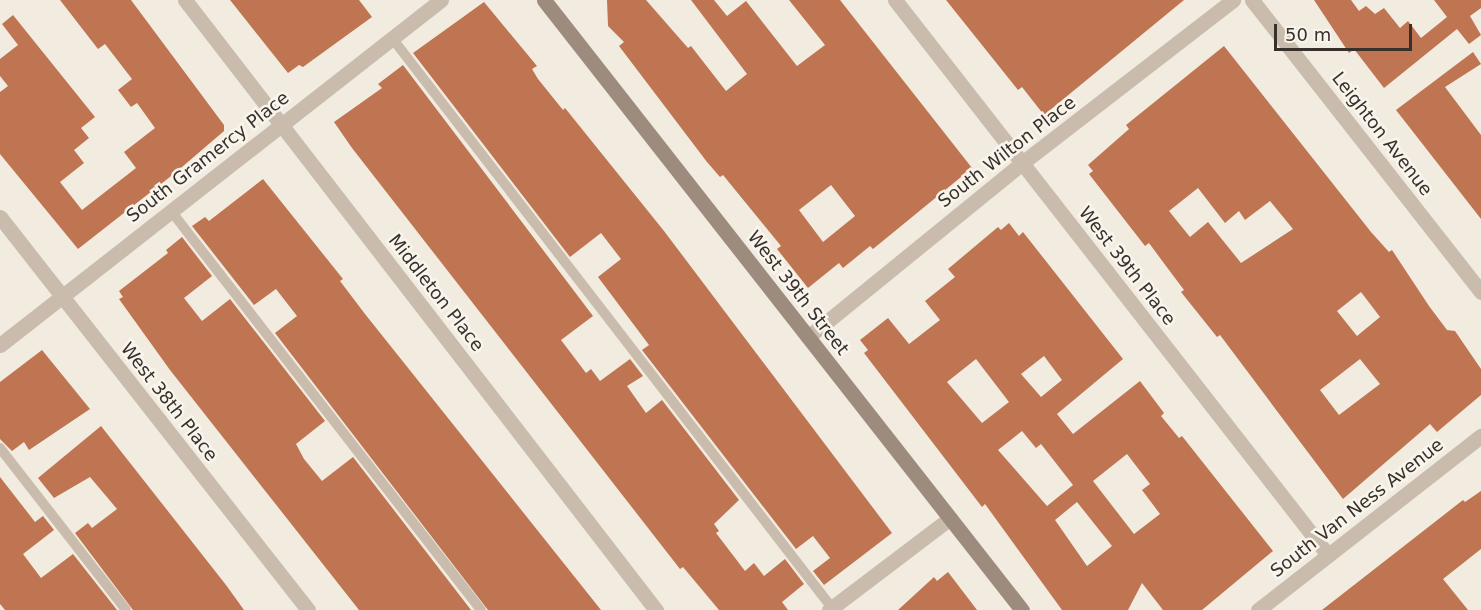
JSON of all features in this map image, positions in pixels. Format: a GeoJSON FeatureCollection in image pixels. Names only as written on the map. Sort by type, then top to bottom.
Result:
{"type":"FeatureCollection","features":[{"type":"Feature","properties":{"kind":"street","name":"Middleton Place"},"geometry":{"type":"LineString","coordinates":[[185,0],[656,610]]}},
{"type":"Feature","properties":{"kind":"street","name":"South Gramercy Place"},"geometry":{"type":"LineString","coordinates":[[0,345],[441,0]]}},
{"type":"Feature","properties":{"kind":"street","name":"West 39th Street"},"geometry":{"type":"LineString","coordinates":[[544,0],[1022,610]]}},
{"type":"Feature","properties":{"kind":"street","name":"West 39th Place"},"geometry":{"type":"LineString","coordinates":[[895,0],[1328,555]]}},
{"type":"Feature","properties":{"kind":"street","name":"South Wilton Place"},"geometry":{"type":"LineString","coordinates":[[808,337],[1022,163],[1233,0]]}},
{"type":"Feature","properties":{"kind":"street","name":"Leighton Avenue"},"geometry":{"type":"LineString","coordinates":[[1252,0],[1481,292]]}},
{"type":"Feature","properties":{"kind":"street","name":"West 38th Place"},"geometry":{"type":"LineString","coordinates":[[0,217],[308,610]]}},
{"type":"Feature","properties":{"kind":"street","name":"South Van Ness Avenue"},"geometry":{"type":"LineString","coordinates":[[1258,610],[1481,436]]}},
{"type":"Feature","properties":{"kind":"street"},"geometry":{"type":"LineString","coordinates":[[831,609],[950,519]]}},
{"type":"Feature","properties":{"kind":"lane"},"geometry":{"type":"LineString","coordinates":[[392,38],[831,609]]}},
{"type":"Feature","properties":{"kind":"lane"},"geometry":{"type":"LineString","coordinates":[[171,212],[481,610]]}},
{"type":"Feature","properties":{"kind":"lane"},"geometry":{"type":"LineString","coordinates":[[0,448],[126,610]]}},
{"type":"Feature","properties":{"kind":"building"},"geometry":{"type":"Polygon","coordinates":[[[60,0],[131,0],[224,125],[224,131],[175,173],[78,249],[0,154],[0,92],[8,86],[0,76],[0,59],[18,45],[2,24],[13,15],[95,117],[81,128],[89,138],[74,150],[84,163],[60,182],[82,210],[136,168],[124,152],[155,128],[137,103],[131,107],[118,90],[132,79],[105,44],[98,49],[60,0]]]}},
{"type":"Feature","properties":{"kind":"building"},"geometry":{"type":"Polygon","coordinates":[[[230,0],[359,0],[372,17],[303,67],[299,65],[288,73],[230,0]]]}},
{"type":"Feature","properties":{"kind":"building"},"geometry":{"type":"Polygon","coordinates":[[[607,0],[646,0],[688,48],[691,46],[726,91],[747,74],[691,0],[714,0],[727,16],[746,1],[797,66],[825,45],[789,0],[840,0],[972,168],[873,249],[870,246],[843,268],[839,263],[808,288],[777,249],[781,246],[723,175],[720,177],[707,162],[619,46],[624,42],[608,26],[607,0]],[[831,185],[799,210],[823,242],[855,216],[831,185]]]}},
{"type":"Feature","properties":{"kind":"building"},"geometry":{"type":"Polygon","coordinates":[[[946,0],[1184,0],[1044,115],[1022,87],[1018,90],[946,0]]]}},
{"type":"Feature","properties":{"kind":"building"},"geometry":{"type":"Polygon","coordinates":[[[1314,0],[1351,0],[1359,11],[1366,6],[1375,14],[1384,8],[1400,28],[1408,21],[1421,38],[1447,17],[1434,0],[1481,0],[1481,8],[1470,16],[1481,35],[1469,44],[1457,29],[1384,88],[1354,49],[1349,53],[1314,0]]]}},
{"type":"Feature","properties":{"kind":"building"},"geometry":{"type":"Polygon","coordinates":[[[484,2],[537,66],[532,69],[538,79],[563,110],[565,108],[664,231],[892,533],[824,585],[813,571],[830,558],[813,536],[796,549],[642,350],[649,345],[598,277],[621,259],[601,233],[570,257],[413,53],[484,2]]]}},
{"type":"Feature","properties":{"kind":"building"},"geometry":{"type":"Polygon","coordinates":[[[1224,46],[1371,232],[1389,252],[1392,250],[1447,330],[1455,331],[1481,369],[1481,395],[1437,432],[1430,424],[1343,499],[1220,335],[1217,337],[1181,292],[1184,290],[1149,243],[1145,246],[1089,174],[1093,171],[1088,165],[1129,129],[1126,125],[1224,46]],[[1198,188],[1169,211],[1190,237],[1208,222],[1241,263],[1293,229],[1270,201],[1245,220],[1239,211],[1225,223],[1198,188]],[[1361,292],[1337,311],[1357,336],[1380,317],[1361,292]],[[1360,359],[1320,390],[1339,415],[1380,384],[1360,359]]]}},
{"type":"Feature","properties":{"kind":"building"},"geometry":{"type":"Polygon","coordinates":[[[1473,52],[1481,64],[1445,87],[1481,135],[1481,219],[1396,110],[1473,52]]]}},
{"type":"Feature","properties":{"kind":"building"},"geometry":{"type":"Polygon","coordinates":[[[403,65],[593,316],[561,340],[586,373],[591,369],[600,381],[630,359],[643,376],[627,386],[646,413],[662,400],[739,500],[714,524],[719,531],[716,533],[745,571],[754,563],[764,576],[785,559],[804,584],[782,602],[788,610],[719,610],[683,567],[680,569],[352,148],[334,122],[382,88],[378,84],[403,65]]]}},
{"type":"Feature","properties":{"kind":"building"},"geometry":{"type":"Polygon","coordinates":[[[263,179],[343,279],[340,281],[365,314],[601,610],[488,610],[275,333],[297,316],[276,289],[254,305],[192,226],[205,217],[209,221],[263,179]]]}},
{"type":"Feature","properties":{"kind":"building"},"geometry":{"type":"Polygon","coordinates":[[[1009,223],[1019,236],[1023,232],[1123,359],[1057,414],[1073,434],[1140,381],[1164,413],[1161,416],[1179,438],[1182,436],[1273,551],[1202,610],[1163,610],[1142,583],[1128,610],[1062,610],[985,504],[982,507],[864,353],[868,350],[860,340],[888,318],[909,344],[940,320],[925,301],[955,277],[948,269],[998,227],[1001,230],[1009,223]],[[1044,356],[1021,374],[1041,397],[1062,380],[1044,356]],[[976,359],[947,382],[982,423],[1009,402],[976,359]],[[1022,431],[998,450],[1047,506],[1073,485],[1041,444],[1036,448],[1022,431]],[[1127,454],[1093,481],[1134,534],[1160,514],[1142,490],[1150,484],[1127,454]],[[1077,502],[1055,520],[1087,566],[1112,546],[1077,502]]]}},
{"type":"Feature","properties":{"kind":"building"},"geometry":{"type":"Polygon","coordinates":[[[182,237],[212,276],[184,298],[202,321],[230,299],[325,421],[296,444],[304,459],[322,481],[353,457],[471,610],[359,610],[170,370],[119,299],[123,297],[119,291],[168,253],[166,250],[182,237]]]}},
{"type":"Feature","properties":{"kind":"building"},"geometry":{"type":"Polygon","coordinates":[[[42,350],[90,409],[29,450],[24,442],[12,451],[0,439],[0,382],[42,350]]]}},
{"type":"Feature","properties":{"kind":"building"},"geometry":{"type":"Polygon","coordinates":[[[101,426],[244,610],[133,610],[75,533],[88,523],[92,528],[117,509],[90,477],[54,498],[38,478],[101,426]]]}},
{"type":"Feature","properties":{"kind":"building"},"geometry":{"type":"Polygon","coordinates":[[[0,477],[35,522],[43,516],[54,530],[23,554],[41,578],[73,554],[117,610],[5,610],[0,604],[0,477]]]}},
{"type":"Feature","properties":{"kind":"building"},"geometry":{"type":"Polygon","coordinates":[[[1481,491],[1481,549],[1443,579],[1468,610],[1322,610],[1463,500],[1465,502],[1481,491]]]}},
{"type":"Feature","properties":{"kind":"building"},"geometry":{"type":"Polygon","coordinates":[[[948,572],[977,610],[898,610],[934,577],[937,581],[948,572]]]}}]}
